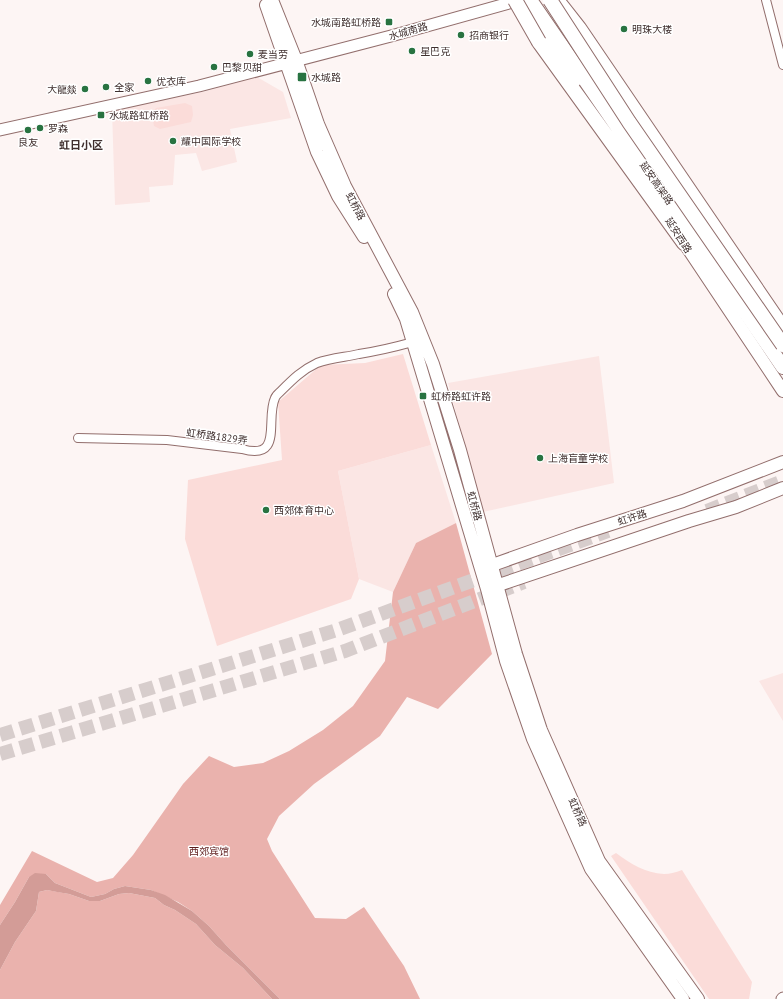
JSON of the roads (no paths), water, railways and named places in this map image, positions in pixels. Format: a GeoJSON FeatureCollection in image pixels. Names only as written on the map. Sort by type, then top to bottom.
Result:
{"type":"FeatureCollection","features":[{"type":"Feature","properties":{"kind":"highway","name":"延安高架路"},"geometry":{"type":"LineString","coordinates":[[530,0],[783,367]]}},
{"type":"Feature","properties":{"kind":"highway","name":"延安高架路"},"geometry":{"type":"LineString","coordinates":[[549,0],[629,122],[783,345]]}},
{"type":"Feature","properties":{"kind":"highway"},"geometry":{"type":"LineString","coordinates":[[557,0],[579,28],[782,327]]}},
{"type":"Feature","properties":{"kind":"highway"},"geometry":{"type":"LineString","coordinates":[[515,1],[539,42],[684,243]]}},
{"type":"Feature","properties":{"kind":"main road","name":"虹桥路"},"geometry":{"type":"LineString","coordinates":[[264,0],[345,186],[412,312],[433,364],[460,450],[486,567]]}},
{"type":"Feature","properties":{"kind":"main road","name":"虹桥路"},"geometry":{"type":"LineString","coordinates":[[272,0],[317,152],[338,196],[376,256],[406,319],[492,588],[541,730],[599,861],[698,999]]}},
{"type":"Feature","properties":{"kind":"main road"},"geometry":{"type":"LineString","coordinates":[[549,0],[687,197],[777,329],[782,327],[698,192],[631,102],[563,0]]}},
{"type":"Feature","properties":{"kind":"main road","name":"延安西路"},"geometry":{"type":"LineString","coordinates":[[515,1],[581,90],[653,192],[684,243],[783,391]]}},
{"type":"Feature","properties":{"kind":"main road","name":"虹许路"},"geometry":{"type":"LineString","coordinates":[[486,567],[577,535],[683,501],[783,462]]}},
{"type":"Feature","properties":{"kind":"main road"},"geometry":{"type":"LineString","coordinates":[[492,588],[689,521],[729,509],[783,488]]}},
{"type":"Feature","properties":{"kind":"main road","name":"虹桥路"},"geometry":{"type":"LineString","coordinates":[[492,588],[506,661],[533,739],[591,869],[684,999]]}},
{"type":"Feature","properties":{"kind":"street"},"geometry":{"type":"LineString","coordinates":[[766,0],[783,65]]}},
{"type":"Feature","properties":{"kind":"street","name":"水城南路"},"geometry":{"type":"LineString","coordinates":[[291,62],[515,1]]}},
{"type":"Feature","properties":{"kind":"street"},"geometry":{"type":"LineString","coordinates":[[0,130],[198,86],[291,62]]}},
{"type":"Feature","properties":{"kind":"street","name":"虹桥路1829弄"},"geometry":{"type":"LineString","coordinates":[[78,438],[167,440],[250,451],[261,451],[266,448],[270,438],[272,430],[272,410],[275,396],[294,377],[318,363],[413,342]]}},
{"type":"Feature","properties":{"kind":"tunnel"},"geometry":{"type":"LineString","coordinates":[[707,511],[783,481]]}},
{"type":"Feature","properties":{"kind":"tunnel"},"geometry":{"type":"LineString","coordinates":[[0,735],[337,630],[608,531]]}},
{"type":"Feature","properties":{"kind":"tunnel"},"geometry":{"type":"LineString","coordinates":[[0,754],[345,651],[524,582]]}},
{"type":"Feature","properties":{"kind":"place","name":"水城南路虹桥路"},"geometry":{"type":"Point","coordinates":[389,22]}},
{"type":"Feature","properties":{"kind":"place","name":"明珠大楼"},"geometry":{"type":"Point","coordinates":[624,29]}},
{"type":"Feature","properties":{"kind":"place","name":"招商银行"},"geometry":{"type":"Point","coordinates":[461,35]}},
{"type":"Feature","properties":{"kind":"place","name":"星巴克"},"geometry":{"type":"Point","coordinates":[412,51]}},
{"type":"Feature","properties":{"kind":"place","name":"麦当劳"},"geometry":{"type":"Point","coordinates":[250,54]}},
{"type":"Feature","properties":{"kind":"place","name":"巴黎贝甜"},"geometry":{"type":"Point","coordinates":[214,67]}},
{"type":"Feature","properties":{"kind":"place","name":"水城路"},"geometry":{"type":"Point","coordinates":[302,77]}},
{"type":"Feature","properties":{"kind":"place","name":"优衣库"},"geometry":{"type":"Point","coordinates":[148,81]}},
{"type":"Feature","properties":{"kind":"place","name":"全家"},"geometry":{"type":"Point","coordinates":[106,87]}},
{"type":"Feature","properties":{"kind":"place","name":"大龍燚"},"geometry":{"type":"Point","coordinates":[85,89]}},
{"type":"Feature","properties":{"kind":"place","name":"水城路虹桥路"},"geometry":{"type":"Point","coordinates":[101,115]}},
{"type":"Feature","properties":{"kind":"place","name":"罗森"},"geometry":{"type":"Point","coordinates":[40,128]}},
{"type":"Feature","properties":{"kind":"place","name":"良友"},"geometry":{"type":"Point","coordinates":[28,130]}},
{"type":"Feature","properties":{"kind":"place","name":"耀中国际学校"},"geometry":{"type":"Point","coordinates":[173,141]}},
{"type":"Feature","properties":{"kind":"place","name":"虹桥路虹许路"},"geometry":{"type":"Point","coordinates":[423,396]}},
{"type":"Feature","properties":{"kind":"place","name":"上海盲童学校"},"geometry":{"type":"Point","coordinates":[540,458]}},
{"type":"Feature","properties":{"kind":"place","name":"西郊体育中心"},"geometry":{"type":"Point","coordinates":[266,510]}},
{"type":"Feature","properties":{"kind":"district","name":"虹日小区"},"geometry":{"type":"Point","coordinates":[81,145]}},
{"type":"Feature","properties":{"kind":"park label","name":"西郊宾馆"},"geometry":{"type":"Point","coordinates":[209,851]}}]}
